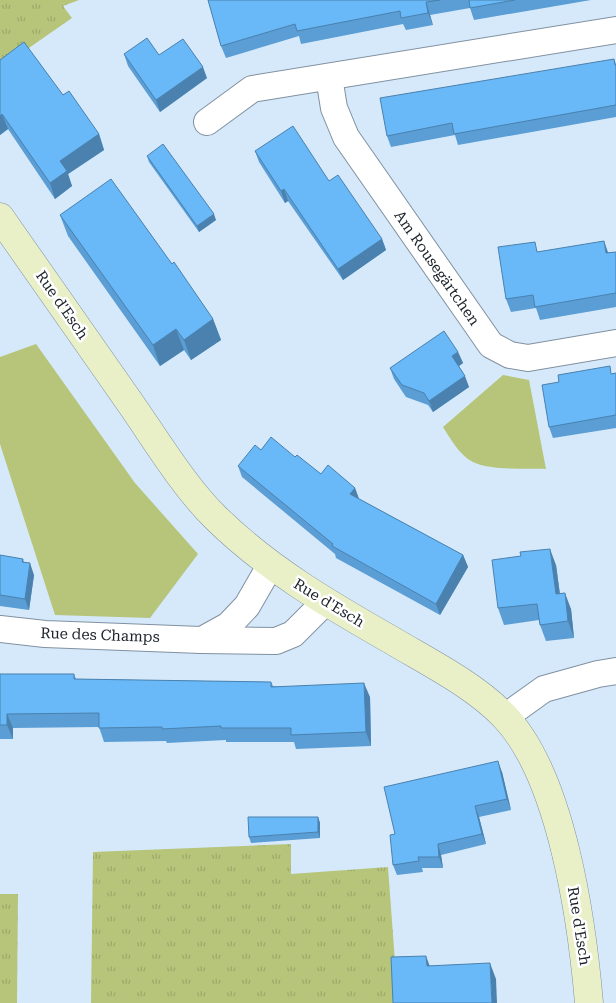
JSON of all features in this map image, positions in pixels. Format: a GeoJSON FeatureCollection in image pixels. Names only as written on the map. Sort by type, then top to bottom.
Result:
{"type":"FeatureCollection","features":[{"type":"Feature","properties":{"kind":"main road","name":"Rue d'Esch"},"geometry":{"type":"LineString","coordinates":[[0,217],[169,458],[215,516],[270,566],[325,602],[482,696],[505,717],[533,757],[550,798],[580,925],[590,1003]]}},
{"type":"Feature","properties":{"kind":"street"},"geometry":{"type":"LineString","coordinates":[[207,122],[252,89],[616,30]]}},
{"type":"Feature","properties":{"kind":"street","name":"Am Rousegärtchen"},"geometry":{"type":"LineString","coordinates":[[329,77],[334,108],[346,137],[492,344],[510,354],[528,358],[616,343]]}},
{"type":"Feature","properties":{"kind":"street"},"geometry":{"type":"LineString","coordinates":[[201,640],[228,625],[247,606],[270,566]]}},
{"type":"Feature","properties":{"kind":"street","name":"Rue des Champs"},"geometry":{"type":"LineString","coordinates":[[0,629],[45,634],[276,641],[293,634],[325,602]]}},
{"type":"Feature","properties":{"kind":"street"},"geometry":{"type":"LineString","coordinates":[[505,717],[544,689],[616,671]]}},
{"type":"Feature","properties":{"kind":"green space"},"geometry":{"type":"Polygon","coordinates":[[[0,0],[79,0],[63,6],[72,18],[0,68],[0,0]]]}},
{"type":"Feature","properties":{"kind":"green space"},"geometry":{"type":"Polygon","coordinates":[[[36,344],[135,483],[198,554],[150,618],[55,615],[0,444],[0,357],[36,344]]]}},
{"type":"Feature","properties":{"kind":"green space"},"geometry":{"type":"Polygon","coordinates":[[[503,375],[529,380],[546,469],[499,468],[480,465],[468,459],[460,451],[443,427],[503,375]]]}},
{"type":"Feature","properties":{"kind":"green space"},"geometry":{"type":"Polygon","coordinates":[[[291,844],[291,874],[388,867],[398,1003],[91,1003],[93,852],[291,844]]]}},
{"type":"Feature","properties":{"kind":"green space"},"geometry":{"type":"Polygon","coordinates":[[[0,894],[18,894],[17,1003],[0,1003],[0,894]]]}},
{"type":"Feature","properties":{"kind":"building"},"geometry":{"type":"Polygon","coordinates":[[[208,0],[440,0],[426,2],[428,13],[401,18],[400,11],[297,31],[295,24],[221,46],[208,0]]]}},
{"type":"Feature","properties":{"kind":"building"},"geometry":{"type":"Polygon","coordinates":[[[469,0],[515,0],[470,8],[469,0]]]}},
{"type":"Feature","properties":{"kind":"building"},"geometry":{"type":"Polygon","coordinates":[[[147,38],[159,55],[183,39],[203,67],[156,100],[124,54],[147,38]]]}},
{"type":"Feature","properties":{"kind":"building"},"geometry":{"type":"Polygon","coordinates":[[[24,42],[63,95],[69,91],[99,134],[60,161],[67,171],[50,183],[2,114],[0,116],[0,60],[24,42]]]}},
{"type":"Feature","properties":{"kind":"building"},"geometry":{"type":"Polygon","coordinates":[[[614,59],[616,65],[616,105],[454,134],[452,123],[387,136],[380,98],[614,59]]]}},
{"type":"Feature","properties":{"kind":"building"},"geometry":{"type":"Polygon","coordinates":[[[293,126],[329,181],[338,175],[382,239],[338,269],[284,189],[281,191],[255,151],[293,126]]]}},
{"type":"Feature","properties":{"kind":"building"},"geometry":{"type":"Polygon","coordinates":[[[163,144],[214,214],[197,226],[147,156],[163,144]]]}},
{"type":"Feature","properties":{"kind":"building"},"geometry":{"type":"Polygon","coordinates":[[[111,179],[172,264],[174,262],[213,319],[184,340],[176,329],[153,345],[60,215],[111,179]]]}},
{"type":"Feature","properties":{"kind":"building"},"geometry":{"type":"Polygon","coordinates":[[[604,241],[606,253],[616,252],[616,293],[535,307],[533,295],[506,299],[498,247],[535,242],[537,252],[604,241]]]}},
{"type":"Feature","properties":{"kind":"building"},"geometry":{"type":"Polygon","coordinates":[[[444,331],[458,352],[452,356],[465,376],[429,401],[424,393],[402,385],[390,368],[444,331]]]}},
{"type":"Feature","properties":{"kind":"building"},"geometry":{"type":"Polygon","coordinates":[[[610,366],[611,374],[616,373],[616,415],[549,427],[542,385],[559,382],[558,375],[610,366]]]}},
{"type":"Feature","properties":{"kind":"building"},"geometry":{"type":"Polygon","coordinates":[[[271,437],[295,457],[297,455],[321,474],[328,465],[355,488],[350,494],[463,555],[436,604],[332,546],[333,544],[238,466],[255,445],[261,450],[271,437]]]}},
{"type":"Feature","properties":{"kind":"building"},"geometry":{"type":"Polygon","coordinates":[[[550,549],[556,594],[565,593],[568,621],[540,625],[537,604],[498,608],[492,560],[521,556],[520,552],[550,549]]]}},
{"type":"Feature","properties":{"kind":"building"},"geometry":{"type":"Polygon","coordinates":[[[0,555],[23,559],[22,562],[30,563],[25,599],[0,595],[0,555]]]}},
{"type":"Feature","properties":{"kind":"building"},"geometry":{"type":"Polygon","coordinates":[[[0,674],[74,674],[74,679],[271,682],[271,687],[364,683],[366,732],[291,735],[291,728],[221,728],[221,726],[162,729],[162,727],[99,728],[99,713],[7,714],[7,725],[0,725],[0,674]]]}},
{"type":"Feature","properties":{"kind":"building"},"geometry":{"type":"Polygon","coordinates":[[[498,761],[507,799],[475,806],[482,834],[438,844],[439,857],[418,857],[419,861],[393,865],[390,835],[395,834],[384,787],[498,761]]]}},
{"type":"Feature","properties":{"kind":"building"},"geometry":{"type":"Polygon","coordinates":[[[248,817],[318,817],[318,832],[249,837],[248,817]]]}},
{"type":"Feature","properties":{"kind":"building"},"geometry":{"type":"Polygon","coordinates":[[[426,956],[427,966],[490,963],[492,1003],[393,1003],[391,957],[426,956]]]}}]}
